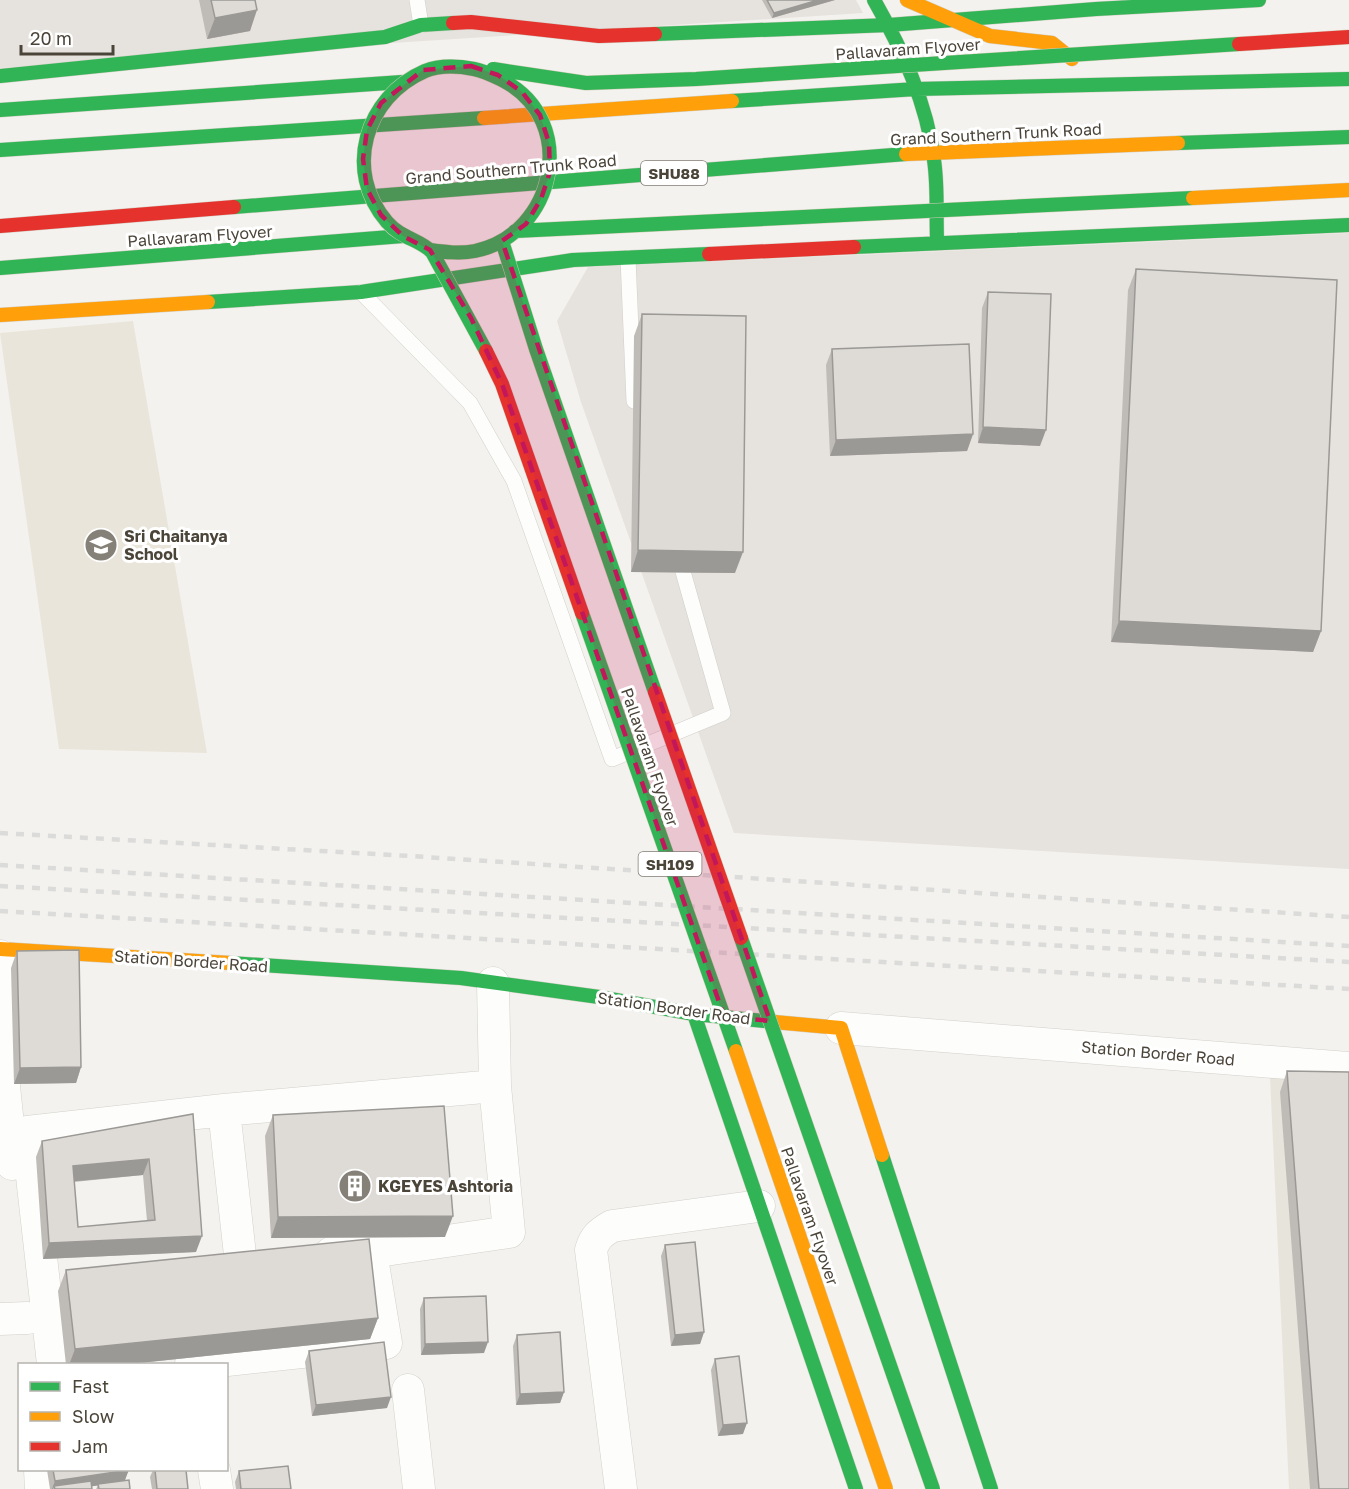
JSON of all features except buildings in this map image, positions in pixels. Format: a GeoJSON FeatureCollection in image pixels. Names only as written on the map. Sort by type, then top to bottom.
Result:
{"type":"FeatureCollection","features":[{"type":"Feature","properties":{"kind":"main road"},"geometry":{"type":"LineString","coordinates":[[874,0],[889,25],[916,89],[933,152],[938,244]]}},
{"type":"Feature","properties":{"kind":"main road"},"geometry":{"type":"LineString","coordinates":[[907,0],[990,36],[1052,43],[1075,61],[1089,85]]}},
{"type":"Feature","properties":{"kind":"main road"},"geometry":{"type":"LineString","coordinates":[[0,76],[385,37],[421,25],[471,22],[599,36],[889,25],[1096,4],[1259,0]]}},
{"type":"Feature","properties":{"kind":"main road","name":"Pallavaram Flyover"},"geometry":{"type":"LineString","coordinates":[[471,66],[498,75],[522,92],[540,116],[549,142],[550,172],[541,200],[526,224],[502,242],[479,251],[455,254],[430,250],[403,236],[381,215],[367,189],[363,159],[367,129],[381,103],[402,82],[423,70],[447,65],[471,66],[586,83],[696,79],[1349,37]]}},
{"type":"Feature","properties":{"kind":"main road"},"geometry":{"type":"LineString","coordinates":[[0,150],[916,89],[1349,79]]}},
{"type":"Feature","properties":{"kind":"main road","name":"Pallavaram Flyover"},"geometry":{"type":"LineString","coordinates":[[0,110],[402,82]]}},
{"type":"Feature","properties":{"kind":"main road","name":"Grand Southern Trunk Road"},"geometry":{"type":"LineString","coordinates":[[0,226],[933,152],[1349,137]]}},
{"type":"Feature","properties":{"kind":"main road"},"geometry":{"type":"LineString","coordinates":[[515,231],[1349,190]]}},
{"type":"Feature","properties":{"kind":"main road"},"geometry":{"type":"LineString","coordinates":[[0,315],[361,292],[573,260],[1349,225]]}},
{"type":"Feature","properties":{"kind":"main road","name":"Pallavaram Flyover"},"geometry":{"type":"LineString","coordinates":[[0,268],[403,236]]}},
{"type":"Feature","properties":{"kind":"main road","name":"Pallavaram Flyover"},"geometry":{"type":"LineString","coordinates":[[502,242],[540,360],[933,1489]]}},
{"type":"Feature","properties":{"kind":"main road","name":"Pallavaram Flyover"},"geometry":{"type":"LineString","coordinates":[[430,250],[471,318],[502,384],[746,1080],[886,1489]]}},
{"type":"Feature","properties":{"kind":"main road","name":"Station Border Road"},"geometry":{"type":"LineString","coordinates":[[0,949],[461,978],[599,997],[694,1014],[841,1028]]}},
{"type":"Feature","properties":{"kind":"main road"},"geometry":{"type":"LineString","coordinates":[[694,1014],[856,1489]]}},
{"type":"Feature","properties":{"kind":"main road"},"geometry":{"type":"LineString","coordinates":[[841,1028],[991,1489]]}},
{"type":"Feature","properties":{"kind":"street"},"geometry":{"type":"LineString","coordinates":[[0,956],[2,1067],[14,1318],[32,1363]]}},
{"type":"Feature","properties":{"kind":"street"},"geometry":{"type":"LineString","coordinates":[[299,1254],[370,1252],[509,1232],[495,1086],[494,982]]}},
{"type":"Feature","properties":{"kind":"street","name":"Station Border Road"},"geometry":{"type":"LineString","coordinates":[[841,1028],[1349,1068]]}},
{"type":"Feature","properties":{"kind":"street"},"geometry":{"type":"LineString","coordinates":[[53,1363],[56,1284],[27,1132],[224,1110],[495,1086]]}},
{"type":"Feature","properties":{"kind":"street"},"geometry":{"type":"LineString","coordinates":[[224,1110],[240,1256]]}},
{"type":"Feature","properties":{"kind":"street"},"geometry":{"type":"LineString","coordinates":[[621,1489],[591,1250],[594,1242],[599,1233],[612,1226],[759,1206]]}},
{"type":"Feature","properties":{"kind":"street"},"geometry":{"type":"LineString","coordinates":[[209,1363],[386,1343],[370,1252]]}},
{"type":"Feature","properties":{"kind":"street"},"geometry":{"type":"LineString","coordinates":[[408,1390],[419,1489]]}},
{"type":"Feature","properties":{"kind":"street"},"geometry":{"type":"LineString","coordinates":[[40,1471],[41,1489]]}},
{"type":"Feature","properties":{"kind":"street"},"geometry":{"type":"LineString","coordinates":[[214,1471],[217,1489]]}},
{"type":"Feature","properties":{"kind":"lane"},"geometry":{"type":"LineString","coordinates":[[417,0],[421,25]]}},
{"type":"Feature","properties":{"kind":"lane"},"geometry":{"type":"LineString","coordinates":[[627,258],[634,401],[637,412]]}},
{"type":"Feature","properties":{"kind":"lane"},"geometry":{"type":"LineString","coordinates":[[361,292],[470,403],[514,481],[612,759],[723,713],[672,535]]}},
{"type":"Feature","properties":{"kind":"highlighted area"},"geometry":{"type":"Polygon","coordinates":[[[471,66],[498,75],[522,92],[540,115],[549,143],[550,172],[541,199],[526,224],[502,241],[770,1021],[724,1016],[502,384],[471,318],[430,250],[403,236],[381,215],[367,189],[363,159],[367,130],[381,103],[423,70],[471,66]]]}},
{"type":"Feature","properties":{"kind":"shaded area"},"geometry":{"type":"Polygon","coordinates":[[[0,0],[856,0],[863,13],[0,68],[0,0]]]}},
{"type":"Feature","properties":{"kind":"shaded area"},"geometry":{"type":"Polygon","coordinates":[[[0,0],[169,0],[171,10],[0,16],[0,0]]]}},
{"type":"Feature","properties":{"kind":"shaded area"},"geometry":{"type":"Polygon","coordinates":[[[1349,233],[1349,869],[734,833],[581,402],[557,321],[588,267],[1349,233]]]}},
{"type":"Feature","properties":{"kind":"shaded area","name":"Sri Chaitanya School"},"geometry":{"type":"Polygon","coordinates":[[[133,321],[207,753],[59,749],[0,333],[133,321]]]}},
{"type":"Feature","properties":{"kind":"shaded area"},"geometry":{"type":"Polygon","coordinates":[[[1270,1077],[1349,1079],[1349,1489],[1289,1489],[1270,1077]]]}},
{"type":"Feature","properties":{"kind":"railway"},"geometry":{"type":"LineString","coordinates":[[0,833],[410,856],[1349,917]]}},
{"type":"Feature","properties":{"kind":"railway"},"geometry":{"type":"LineString","coordinates":[[0,865],[1349,946]]}},
{"type":"Feature","properties":{"kind":"railway"},"geometry":{"type":"LineString","coordinates":[[0,886],[1349,962]]}},
{"type":"Feature","properties":{"kind":"railway"},"geometry":{"type":"LineString","coordinates":[[0,911],[1349,989]]}},
{"type":"Feature","properties":{"kind":"traffic: fast"},"geometry":{"type":"LineString","coordinates":[[874,0],[912,77],[926,118],[935,170],[937,239]]}},
{"type":"Feature","properties":{"kind":"traffic: fast"},"geometry":{"type":"LineString","coordinates":[[655,34],[889,25],[1096,9],[1259,0]]}},
{"type":"Feature","properties":{"kind":"traffic: fast"},"geometry":{"type":"LineString","coordinates":[[0,76],[385,37],[421,25],[453,23]]}},
{"type":"Feature","properties":{"kind":"traffic: fast"},"geometry":{"type":"LineString","coordinates":[[493,69],[586,83],[696,79],[1239,44]]}},
{"type":"Feature","properties":{"kind":"traffic: fast"},"geometry":{"type":"LineString","coordinates":[[430,250],[469,252],[503,240],[524,223],[540,200],[548,175],[549,148],[542,122],[528,99],[504,81],[478,70],[455,67],[437,68],[425,71],[404,83],[388,98],[375,117],[367,137],[364,159],[366,181],[374,202],[393,228],[432,252],[486,351]]}},
{"type":"Feature","properties":{"kind":"traffic: fast"},"geometry":{"type":"LineString","coordinates":[[732,101],[916,89],[1349,79]]}},
{"type":"Feature","properties":{"kind":"traffic: fast"},"geometry":{"type":"LineString","coordinates":[[0,110],[402,82]]}},
{"type":"Feature","properties":{"kind":"traffic: fast"},"geometry":{"type":"LineString","coordinates":[[0,150],[484,118]]}},
{"type":"Feature","properties":{"kind":"traffic: fast"},"geometry":{"type":"LineString","coordinates":[[1178,143],[1349,137]]}},
{"type":"Feature","properties":{"kind":"traffic: fast"},"geometry":{"type":"LineString","coordinates":[[234,207],[906,154]]}},
{"type":"Feature","properties":{"kind":"traffic: fast"},"geometry":{"type":"LineString","coordinates":[[515,231],[1193,198]]}},
{"type":"Feature","properties":{"kind":"traffic: fast"},"geometry":{"type":"LineString","coordinates":[[854,247],[1349,225]]}},
{"type":"Feature","properties":{"kind":"traffic: fast"},"geometry":{"type":"LineString","coordinates":[[0,268],[403,236]]}},
{"type":"Feature","properties":{"kind":"traffic: fast"},"geometry":{"type":"LineString","coordinates":[[502,241],[536,349],[655,692]]}},
{"type":"Feature","properties":{"kind":"traffic: fast"},"geometry":{"type":"LineString","coordinates":[[208,302],[361,292],[573,260],[709,254]]}},
{"type":"Feature","properties":{"kind":"traffic: fast"},"geometry":{"type":"LineString","coordinates":[[582,613],[736,1051]]}},
{"type":"Feature","properties":{"kind":"traffic: fast"},"geometry":{"type":"LineString","coordinates":[[741,938],[933,1489]]}},
{"type":"Feature","properties":{"kind":"traffic: fast"},"geometry":{"type":"LineString","coordinates":[[230,963],[461,978],[599,997],[694,1014],[774,1022]]}},
{"type":"Feature","properties":{"kind":"traffic: fast"},"geometry":{"type":"LineString","coordinates":[[694,1014],[856,1489]]}},
{"type":"Feature","properties":{"kind":"traffic: fast"},"geometry":{"type":"LineString","coordinates":[[882,1155],[991,1489]]}},
{"type":"Feature","properties":{"kind":"traffic: slow"},"geometry":{"type":"LineString","coordinates":[[907,0],[990,36],[1052,43],[1072,59]]}},
{"type":"Feature","properties":{"kind":"traffic: slow"},"geometry":{"type":"LineString","coordinates":[[484,118],[732,101]]}},
{"type":"Feature","properties":{"kind":"traffic: slow"},"geometry":{"type":"LineString","coordinates":[[906,154],[1178,143]]}},
{"type":"Feature","properties":{"kind":"traffic: slow"},"geometry":{"type":"LineString","coordinates":[[1193,198],[1349,190]]}},
{"type":"Feature","properties":{"kind":"traffic: slow"},"geometry":{"type":"LineString","coordinates":[[0,315],[208,302]]}},
{"type":"Feature","properties":{"kind":"traffic: slow"},"geometry":{"type":"LineString","coordinates":[[0,949],[230,963]]}},
{"type":"Feature","properties":{"kind":"traffic: slow"},"geometry":{"type":"LineString","coordinates":[[774,1022],[841,1028],[882,1155]]}},
{"type":"Feature","properties":{"kind":"traffic: slow"},"geometry":{"type":"LineString","coordinates":[[736,1051],[886,1489]]}},
{"type":"Feature","properties":{"kind":"traffic: jam"},"geometry":{"type":"LineString","coordinates":[[453,23],[471,22],[599,36],[655,34]]}},
{"type":"Feature","properties":{"kind":"traffic: jam"},"geometry":{"type":"LineString","coordinates":[[1239,44],[1349,37]]}},
{"type":"Feature","properties":{"kind":"traffic: jam"},"geometry":{"type":"LineString","coordinates":[[0,226],[234,207]]}},
{"type":"Feature","properties":{"kind":"traffic: jam"},"geometry":{"type":"LineString","coordinates":[[709,254],[854,247]]}},
{"type":"Feature","properties":{"kind":"traffic: jam"},"geometry":{"type":"LineString","coordinates":[[486,351],[502,384],[582,613]]}},
{"type":"Feature","properties":{"kind":"traffic: jam"},"geometry":{"type":"LineString","coordinates":[[655,692],[741,938]]}},
{"type":"Feature","properties":{"kind":"place","name":"Sri Chaitanya School"},"geometry":{"type":"Point","coordinates":[101,545]}},
{"type":"Feature","properties":{"kind":"place","name":"KGEYES Ashtoria"},"geometry":{"type":"Point","coordinates":[355,1186]}}]}
